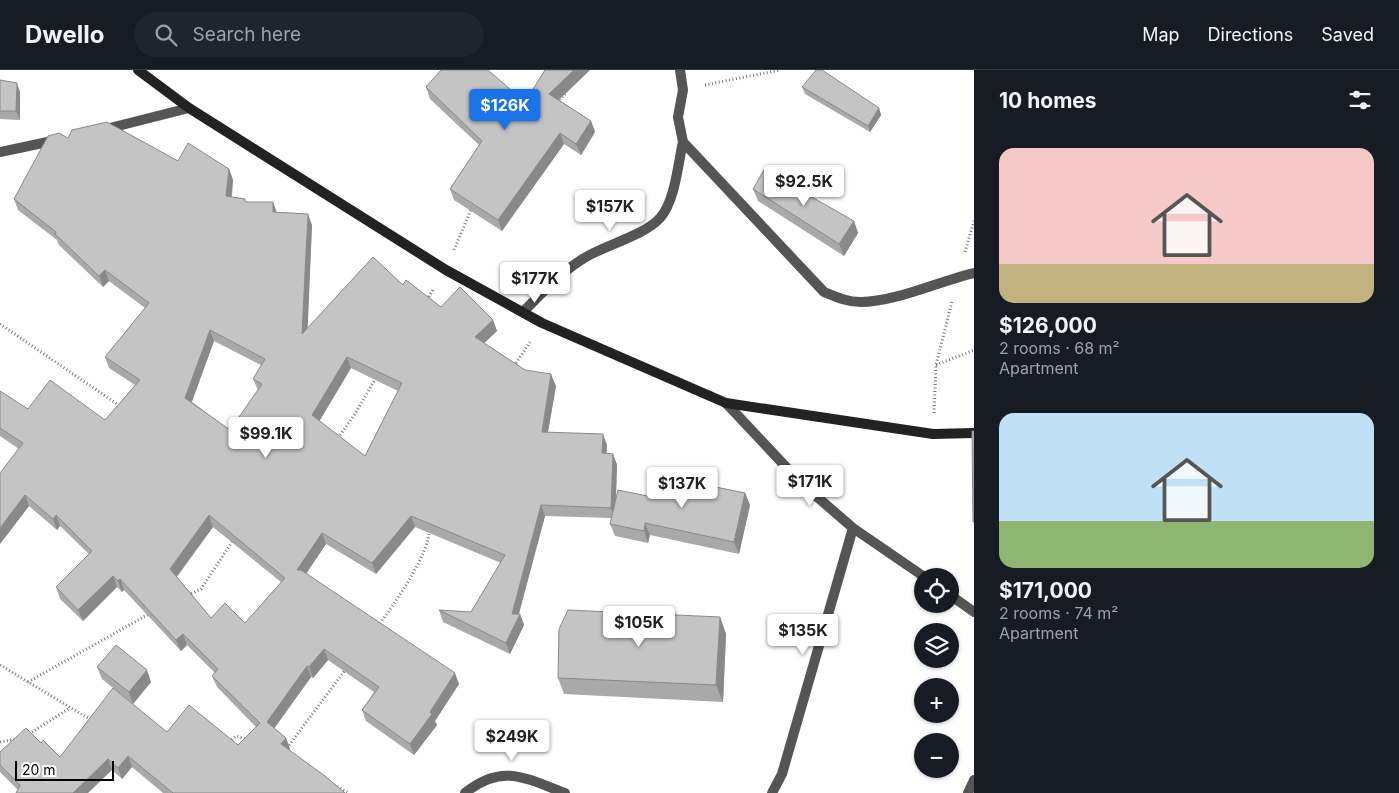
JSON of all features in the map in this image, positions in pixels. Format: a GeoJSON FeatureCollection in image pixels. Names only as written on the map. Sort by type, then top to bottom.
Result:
{"type":"FeatureCollection","features":[{"type":"Feature","properties":{"kind":"street"},"geometry":{"type":"LineString","coordinates":[[138,70],[189,108],[446,270],[542,322],[726,403],[933,434],[974,433]]}},
{"type":"Feature","properties":{"kind":"street"},"geometry":{"type":"LineString","coordinates":[[523,312],[562,274],[586,257],[660,219],[672,194],[683,142],[678,117],[683,90],[680,70]]}},
{"type":"Feature","properties":{"kind":"street"},"geometry":{"type":"LineString","coordinates":[[89,133],[189,108]]}},
{"type":"Feature","properties":{"kind":"street"},"geometry":{"type":"LineString","coordinates":[[0,152],[64,138]]}},
{"type":"Feature","properties":{"kind":"street"},"geometry":{"type":"LineString","coordinates":[[683,142],[824,292],[841,300],[876,301],[974,273]]}},
{"type":"Feature","properties":{"kind":"street"},"geometry":{"type":"LineString","coordinates":[[726,403],[801,483],[853,528],[914,570]]}},
{"type":"Feature","properties":{"kind":"street"},"geometry":{"type":"LineString","coordinates":[[772,793],[782,774],[853,528]]}},
{"type":"Feature","properties":{"kind":"street"},"geometry":{"type":"LineString","coordinates":[[959,601],[974,612]]}},
{"type":"Feature","properties":{"kind":"street"},"geometry":{"type":"LineString","coordinates":[[465,793],[483,780],[514,774],[564,793]]}},
{"type":"Feature","properties":{"kind":"street"},"geometry":{"type":"LineString","coordinates":[[968,793],[974,780]]}},
{"type":"Feature","properties":{"kind":"path"},"geometry":{"type":"LineString","coordinates":[[683,90],[780,70]]}},
{"type":"Feature","properties":{"kind":"path"},"geometry":{"type":"LineString","coordinates":[[554,105],[568,91]]}},
{"type":"Feature","properties":{"kind":"path"},"geometry":{"type":"LineString","coordinates":[[424,303],[446,270],[476,197]]}},
{"type":"Feature","properties":{"kind":"path"},"geometry":{"type":"LineString","coordinates":[[933,434],[936,365],[974,221]]}},
{"type":"Feature","properties":{"kind":"path"},"geometry":{"type":"LineString","coordinates":[[511,370],[542,322]]}},
{"type":"Feature","properties":{"kind":"path"},"geometry":{"type":"LineString","coordinates":[[0,324],[124,407]]}},
{"type":"Feature","properties":{"kind":"path"},"geometry":{"type":"LineString","coordinates":[[936,365],[974,350]]}},
{"type":"Feature","properties":{"kind":"path"},"geometry":{"type":"LineString","coordinates":[[333,445],[355,414],[381,370]]}},
{"type":"Feature","properties":{"kind":"path"},"geometry":{"type":"LineString","coordinates":[[372,634],[401,592],[428,543],[428,521]]}},
{"type":"Feature","properties":{"kind":"path"},"geometry":{"type":"LineString","coordinates":[[181,596],[201,589],[238,533]]}},
{"type":"Feature","properties":{"kind":"path"},"geometry":{"type":"LineString","coordinates":[[28,682],[153,612]]}},
{"type":"Feature","properties":{"kind":"path"},"geometry":{"type":"LineString","coordinates":[[286,749],[349,664]]}},
{"type":"Feature","properties":{"kind":"path"},"geometry":{"type":"LineString","coordinates":[[0,665],[95,722]]}},
{"type":"Feature","properties":{"kind":"path"},"geometry":{"type":"LineString","coordinates":[[0,742],[25,736],[70,708]]}},
{"type":"Feature","properties":{"kind":"path"},"geometry":{"type":"LineString","coordinates":[[226,745],[232,737],[236,736],[241,736],[257,744]]}},
{"type":"Feature","properties":{"kind":"path"},"geometry":{"type":"LineString","coordinates":[[332,784],[349,793]]}},
{"type":"Feature","properties":{"kind":"building"},"geometry":{"type":"Polygon","coordinates":[[[441,70],[488,70],[525,102],[545,70],[574,70],[549,94],[591,121],[576,144],[560,133],[498,220],[450,189],[482,141],[426,87],[441,70]]]}},
{"type":"Feature","properties":{"kind":"building"},"geometry":{"type":"Polygon","coordinates":[[[816,70],[822,70],[879,108],[868,126],[802,87],[816,70]]]}},
{"type":"Feature","properties":{"kind":"building"},"geometry":{"type":"Polygon","coordinates":[[[0,80],[17,83],[16,111],[0,111],[0,80]]]}},
{"type":"Feature","properties":{"kind":"building"},"geometry":{"type":"Polygon","coordinates":[[[107,122],[178,161],[188,143],[229,169],[226,196],[245,199],[245,202],[273,202],[273,212],[308,214],[302,334],[373,257],[403,285],[406,280],[441,307],[460,287],[493,320],[475,337],[525,370],[551,374],[542,432],[603,434],[602,453],[613,454],[611,508],[541,505],[512,614],[520,614],[506,643],[439,610],[471,612],[505,555],[411,516],[372,563],[322,533],[297,570],[301,570],[455,673],[430,712],[432,714],[410,744],[362,710],[379,687],[324,649],[309,667],[307,666],[267,722],[286,738],[281,744],[345,793],[173,793],[128,756],[118,768],[108,759],[73,793],[16,793],[20,785],[0,765],[0,752],[26,728],[41,743],[43,740],[60,757],[113,688],[167,732],[189,705],[238,745],[260,723],[212,676],[218,669],[183,634],[176,640],[120,579],[118,581],[113,576],[78,610],[56,587],[92,551],[56,515],[53,519],[25,495],[0,528],[0,473],[23,443],[0,428],[0,391],[28,409],[50,380],[105,420],[140,380],[105,357],[149,303],[105,270],[99,276],[55,234],[56,232],[14,199],[48,136],[59,133],[68,138],[72,130],[107,122]],[[210,330],[185,398],[230,430],[262,384],[253,379],[265,359],[210,330]],[[347,357],[312,415],[365,456],[402,383],[347,357]],[[209,515],[170,569],[211,618],[225,603],[245,623],[285,578],[209,515]]]}},
{"type":"Feature","properties":{"kind":"building"},"geometry":{"type":"Polygon","coordinates":[[[764,170],[854,221],[839,244],[753,189],[764,170]]]}},
{"type":"Feature","properties":{"kind":"building"},"geometry":{"type":"Polygon","coordinates":[[[972,431],[974,431],[974,522],[973,522],[972,431]]]}},
{"type":"Feature","properties":{"kind":"building"},"geometry":{"type":"Polygon","coordinates":[[[662,476],[745,493],[734,542],[645,523],[644,531],[610,524],[618,490],[657,498],[662,476]]]}},
{"type":"Feature","properties":{"kind":"building"},"geometry":{"type":"Polygon","coordinates":[[[568,610],[720,617],[716,685],[558,678],[559,629],[568,610]]]}},
{"type":"Feature","properties":{"kind":"building"},"geometry":{"type":"Polygon","coordinates":[[[116,645],[147,670],[129,692],[97,667],[116,645]]]}}]}
